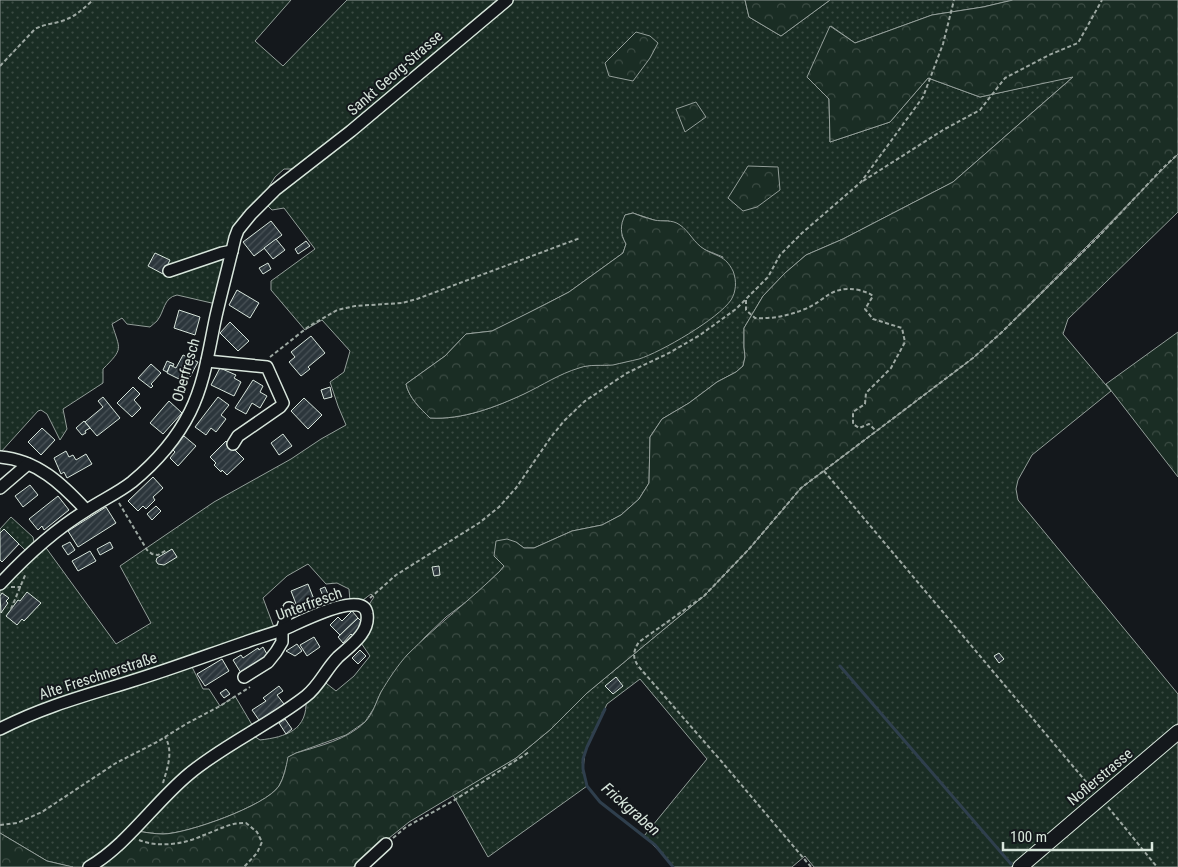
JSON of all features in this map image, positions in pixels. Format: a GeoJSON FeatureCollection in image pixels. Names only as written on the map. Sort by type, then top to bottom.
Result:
{"type":"FeatureCollection","features":[{"type":"Feature","properties":{"kind":"main road","name":"Noflerstrasse"},"geometry":{"type":"LineString","coordinates":[[1020,867],[1178,732]]}},
{"type":"Feature","properties":{"kind":"street","name":"Sankt Georg-Strasse"},"geometry":{"type":"LineString","coordinates":[[303,169],[507,0]]}},
{"type":"Feature","properties":{"kind":"street","name":"Oberfresch"},"geometry":{"type":"LineString","coordinates":[[0,584],[42,542],[86,510],[114,495],[132,482],[180,428],[194,402],[207,361],[218,304],[238,230],[275,190],[303,169]]}},
{"type":"Feature","properties":{"kind":"street"},"geometry":{"type":"LineString","coordinates":[[169,271],[232,251]]}},
{"type":"Feature","properties":{"kind":"street"},"geometry":{"type":"LineString","coordinates":[[207,361],[267,367],[282,397],[283,403],[280,407],[238,436],[233,444]]}},
{"type":"Feature","properties":{"kind":"street"},"geometry":{"type":"LineString","coordinates":[[0,457],[18,460],[38,468],[56,480],[86,510]]}},
{"type":"Feature","properties":{"kind":"street"},"geometry":{"type":"LineString","coordinates":[[0,488],[28,464]]}},
{"type":"Feature","properties":{"kind":"street","name":"Unterfresch"},"geometry":{"type":"LineString","coordinates":[[164,797],[201,765],[292,706],[314,689],[337,658],[357,639],[364,629],[367,615],[363,606],[350,604],[207,656]]}},
{"type":"Feature","properties":{"kind":"street"},"geometry":{"type":"LineString","coordinates":[[244,677],[268,662],[276,652],[282,642],[282,630],[289,608]]}},
{"type":"Feature","properties":{"kind":"street","name":"Alte Freschnerstraße"},"geometry":{"type":"LineString","coordinates":[[0,729],[45,708],[207,656]]}},
{"type":"Feature","properties":{"kind":"street"},"geometry":{"type":"LineString","coordinates":[[89,867],[104,858],[164,797]]}},
{"type":"Feature","properties":{"kind":"street"},"geometry":{"type":"LineString","coordinates":[[361,867],[386,844]]}},
{"type":"Feature","properties":{"kind":"path"},"geometry":{"type":"LineString","coordinates":[[0,66],[35,29],[69,18],[77,14],[93,0]]}},
{"type":"Feature","properties":{"kind":"path"},"geometry":{"type":"LineString","coordinates":[[861,182],[923,96],[943,44],[954,0]]}},
{"type":"Feature","properties":{"kind":"path"},"geometry":{"type":"LineString","coordinates":[[363,606],[396,575],[479,523],[504,502],[551,437],[564,421],[585,401],[627,373],[669,353],[724,319],[768,277],[780,255],[802,232],[861,182],[943,130],[980,110],[1005,78],[1049,55],[1078,43],[1102,0]]}},
{"type":"Feature","properties":{"kind":"path"},"geometry":{"type":"LineString","coordinates":[[811,867],[635,662],[633,655],[639,642],[704,596],[749,549],[801,488],[973,358],[1002,332],[1178,154]]}},
{"type":"Feature","properties":{"kind":"path"},"geometry":{"type":"LineString","coordinates":[[267,359],[308,327],[337,310],[355,306],[402,303],[416,299],[580,238]]}},
{"type":"Feature","properties":{"kind":"path"},"geometry":{"type":"LineString","coordinates":[[746,300],[746,310],[755,318],[774,319],[806,309],[836,290],[850,289],[869,292],[873,296],[865,309],[873,319],[902,328],[905,342],[891,368],[866,393],[865,404],[853,412],[853,424],[859,428],[869,424],[876,431]]}},
{"type":"Feature","properties":{"kind":"path"},"geometry":{"type":"LineString","coordinates":[[824,470],[1157,867]]}},
{"type":"Feature","properties":{"kind":"path"},"geometry":{"type":"LineString","coordinates":[[114,495],[147,550],[152,554],[158,555],[167,550]]}},
{"type":"Feature","properties":{"kind":"path"},"geometry":{"type":"LineString","coordinates":[[11,609],[27,571],[21,563]]}},
{"type":"Feature","properties":{"kind":"path"},"geometry":{"type":"LineString","coordinates":[[0,825],[17,822],[42,812],[116,763],[220,706],[254,683]]}},
{"type":"Feature","properties":{"kind":"path"},"geometry":{"type":"LineString","coordinates":[[164,797],[161,791],[170,752],[165,737]]}},
{"type":"Feature","properties":{"kind":"path"},"geometry":{"type":"LineString","coordinates":[[386,844],[406,827],[453,801],[529,752]]}},
{"type":"Feature","properties":{"kind":"path"},"geometry":{"type":"LineString","coordinates":[[128,835],[147,843],[170,844],[204,836],[230,825],[246,823],[257,832],[262,842],[257,854],[244,867]]}},
{"type":"Feature","properties":{"kind":"green space"},"geometry":{"type":"Polygon","coordinates":[[[0,0],[291,0],[255,41],[283,66],[347,0],[501,0],[378,106],[293,169],[284,169],[275,177],[226,255],[216,304],[177,295],[169,299],[160,317],[150,327],[127,324],[122,318],[112,324],[118,344],[117,352],[103,369],[103,383],[63,409],[67,429],[60,440],[47,414],[41,410],[0,453],[0,0]]]}},
{"type":"Feature","properties":{"kind":"green space"},"geometry":{"type":"Polygon","coordinates":[[[512,0],[745,0],[749,17],[781,36],[830,0],[1013,0],[932,15],[855,43],[831,26],[830,142],[890,122],[928,78],[980,97],[1074,76],[953,182],[843,239],[806,255],[785,273],[763,296],[744,328],[745,357],[743,366],[662,419],[650,437],[649,483],[639,499],[621,515],[602,525],[572,531],[534,548],[524,548],[516,542],[502,562],[504,566],[500,571],[474,596],[446,617],[424,638],[381,692],[365,722],[346,735],[289,757],[279,786],[259,802],[243,810],[225,818],[174,833],[160,834],[136,831],[179,786],[251,734],[260,740],[278,737],[294,730],[303,718],[306,710],[306,699],[322,680],[336,691],[354,676],[370,656],[359,640],[370,603],[374,597],[371,594],[363,600],[350,601],[349,589],[337,583],[326,584],[308,564],[287,576],[263,598],[275,630],[0,726],[0,589],[44,545],[116,644],[151,623],[120,566],[214,502],[291,459],[346,425],[330,382],[344,372],[350,351],[322,320],[305,330],[271,290],[271,281],[315,249],[284,208],[272,210],[265,203],[512,0]],[[633,213],[625,215],[622,236],[626,244],[623,253],[569,292],[511,322],[492,331],[466,334],[445,356],[406,384],[415,402],[430,418],[454,417],[479,412],[514,398],[574,369],[615,364],[650,354],[702,325],[723,257],[703,249],[669,221],[657,221],[633,213]]]}},
{"type":"Feature","properties":{"kind":"green space"},"geometry":{"type":"Polygon","coordinates":[[[745,0],[830,0],[781,36],[749,17],[745,0]]]}},
{"type":"Feature","properties":{"kind":"green space"},"geometry":{"type":"Polygon","coordinates":[[[1013,0],[1178,0],[1178,154],[1002,332],[973,358],[801,488],[749,549],[704,596],[587,693],[551,729],[516,758],[409,822],[353,867],[96,867],[136,831],[163,834],[174,833],[225,818],[259,802],[279,786],[284,776],[288,757],[332,742],[358,728],[370,715],[384,687],[407,655],[489,582],[504,566],[494,556],[496,541],[507,539],[516,542],[524,548],[534,548],[572,531],[602,525],[621,515],[639,499],[649,483],[650,437],[662,419],[743,366],[745,357],[744,328],[763,296],[785,273],[806,255],[843,239],[953,182],[1073,77],[980,97],[928,78],[890,122],[830,142],[829,99],[807,77],[830,26],[855,43],[932,15],[1013,0]]]}},
{"type":"Feature","properties":{"kind":"green space"},"geometry":{"type":"Polygon","coordinates":[[[636,32],[650,36],[658,43],[650,58],[633,81],[609,76],[605,63],[636,32]]]}},
{"type":"Feature","properties":{"kind":"green space"},"geometry":{"type":"Polygon","coordinates":[[[696,102],[706,117],[685,132],[676,109],[696,102]]]}},
{"type":"Feature","properties":{"kind":"green space"},"geometry":{"type":"Polygon","coordinates":[[[1178,154],[1178,212],[1068,319],[1063,334],[1111,391],[1032,455],[1018,480],[1016,489],[1018,500],[1178,694],[1178,723],[1011,867],[814,867],[805,856],[792,867],[673,867],[644,836],[707,759],[640,679],[607,704],[585,752],[583,769],[587,786],[488,857],[453,795],[516,758],[551,729],[587,693],[704,596],[749,549],[801,488],[973,358],[1029,306],[1178,154]]]}},
{"type":"Feature","properties":{"kind":"green space"},"geometry":{"type":"Polygon","coordinates":[[[748,166],[778,167],[780,190],[757,207],[743,211],[728,198],[748,166]]]}},
{"type":"Feature","properties":{"kind":"green space"},"geometry":{"type":"Polygon","coordinates":[[[633,213],[654,220],[677,223],[700,246],[727,262],[733,271],[735,286],[733,297],[724,308],[688,334],[649,355],[613,365],[583,367],[572,370],[531,391],[490,408],[454,417],[430,418],[419,407],[412,398],[406,384],[445,356],[466,334],[492,331],[544,305],[569,292],[623,253],[626,244],[621,230],[622,223],[625,215],[633,213]]]}},
{"type":"Feature","properties":{"kind":"green space"},"geometry":{"type":"Polygon","coordinates":[[[1178,332],[1178,477],[1106,384],[1178,332]]]}},
{"type":"Feature","properties":{"kind":"green space"},"geometry":{"type":"Polygon","coordinates":[[[11,517],[33,537],[34,543],[26,551],[4,529],[0,533],[0,529],[11,517]]]}},
{"type":"Feature","properties":{"kind":"green space"},"geometry":{"type":"Polygon","coordinates":[[[191,665],[203,689],[209,689],[220,706],[235,696],[254,728],[219,749],[101,857],[83,867],[72,867],[47,861],[0,833],[0,732],[21,721],[191,665]]]}},
{"type":"Feature","properties":{"kind":"green space"},"geometry":{"type":"Polygon","coordinates":[[[1178,738],[1178,867],[1024,867],[1178,738]]]}},
{"type":"Feature","properties":{"kind":"green space"},"geometry":{"type":"Polygon","coordinates":[[[0,833],[47,861],[73,867],[0,867],[0,833]]]}},
{"type":"Feature","properties":{"kind":"building"},"geometry":{"type":"Polygon","coordinates":[[[271,221],[282,235],[254,256],[243,242],[271,221]]]}},
{"type":"Feature","properties":{"kind":"building"},"geometry":{"type":"Polygon","coordinates":[[[276,239],[285,250],[273,259],[264,248],[276,239]]]}},
{"type":"Feature","properties":{"kind":"building"},"geometry":{"type":"Polygon","coordinates":[[[306,241],[310,246],[298,254],[295,249],[306,241]]]}},
{"type":"Feature","properties":{"kind":"building"},"geometry":{"type":"Polygon","coordinates":[[[155,253],[170,260],[163,274],[148,266],[155,253]]]}},
{"type":"Feature","properties":{"kind":"building"},"geometry":{"type":"Polygon","coordinates":[[[268,263],[271,269],[263,274],[259,268],[268,263]]]}},
{"type":"Feature","properties":{"kind":"building"},"geometry":{"type":"Polygon","coordinates":[[[237,290],[259,303],[250,318],[229,305],[237,290]]]}},
{"type":"Feature","properties":{"kind":"building"},"geometry":{"type":"Polygon","coordinates":[[[179,310],[200,317],[195,335],[174,328],[179,310]]]}},
{"type":"Feature","properties":{"kind":"building"},"geometry":{"type":"Polygon","coordinates":[[[230,322],[249,341],[238,351],[220,333],[230,322]]]}},
{"type":"Feature","properties":{"kind":"building"},"geometry":{"type":"Polygon","coordinates":[[[311,336],[325,353],[308,367],[310,369],[301,376],[289,362],[295,357],[291,352],[311,336]]]}},
{"type":"Feature","properties":{"kind":"building"},"geometry":{"type":"Polygon","coordinates":[[[183,355],[198,362],[190,377],[182,372],[179,379],[167,373],[170,365],[176,368],[183,355]]]}},
{"type":"Feature","properties":{"kind":"building"},"geometry":{"type":"Polygon","coordinates":[[[167,361],[174,364],[173,366],[170,365],[167,372],[163,370],[167,361]]]}},
{"type":"Feature","properties":{"kind":"building"},"geometry":{"type":"Polygon","coordinates":[[[151,364],[161,373],[151,384],[153,386],[151,388],[138,378],[151,364]]]}},
{"type":"Feature","properties":{"kind":"building"},"geometry":{"type":"Polygon","coordinates":[[[220,368],[236,375],[234,378],[241,382],[234,396],[211,385],[220,368]]]}},
{"type":"Feature","properties":{"kind":"building"},"geometry":{"type":"Polygon","coordinates":[[[253,380],[263,386],[260,392],[267,396],[260,408],[252,403],[246,414],[235,408],[253,380]]]}},
{"type":"Feature","properties":{"kind":"building"},"geometry":{"type":"Polygon","coordinates":[[[133,387],[140,394],[134,400],[141,408],[132,417],[117,403],[133,387]]]}},
{"type":"Feature","properties":{"kind":"building"},"geometry":{"type":"Polygon","coordinates":[[[330,387],[332,397],[324,399],[321,390],[330,387]]]}},
{"type":"Feature","properties":{"kind":"building"},"geometry":{"type":"Polygon","coordinates":[[[103,397],[120,418],[97,436],[85,422],[103,407],[98,401],[103,397]]]}},
{"type":"Feature","properties":{"kind":"building"},"geometry":{"type":"Polygon","coordinates":[[[218,397],[229,405],[221,415],[226,419],[216,432],[211,428],[206,435],[195,427],[218,397]]]}},
{"type":"Feature","properties":{"kind":"building"},"geometry":{"type":"Polygon","coordinates":[[[304,398],[322,415],[308,429],[291,411],[304,398]]]}},
{"type":"Feature","properties":{"kind":"building"},"geometry":{"type":"Polygon","coordinates":[[[169,401],[182,413],[163,434],[150,423],[169,401]]]}},
{"type":"Feature","properties":{"kind":"building"},"geometry":{"type":"Polygon","coordinates":[[[84,421],[90,428],[82,435],[76,428],[84,421]]]}},
{"type":"Feature","properties":{"kind":"building"},"geometry":{"type":"Polygon","coordinates":[[[42,428],[55,440],[41,455],[28,442],[42,428]]]}},
{"type":"Feature","properties":{"kind":"building"},"geometry":{"type":"Polygon","coordinates":[[[283,434],[292,446],[279,455],[271,443],[283,434]]]}},
{"type":"Feature","properties":{"kind":"building"},"geometry":{"type":"Polygon","coordinates":[[[184,436],[196,446],[178,466],[170,458],[175,452],[172,449],[184,436]]]}},
{"type":"Feature","properties":{"kind":"building"},"geometry":{"type":"Polygon","coordinates":[[[226,441],[244,459],[227,475],[214,465],[216,463],[210,457],[226,441]]]}},
{"type":"Feature","properties":{"kind":"building"},"geometry":{"type":"Polygon","coordinates":[[[66,451],[69,457],[73,455],[76,460],[86,454],[92,464],[67,478],[64,472],[61,474],[54,458],[66,451]]]}},
{"type":"Feature","properties":{"kind":"building"},"geometry":{"type":"Polygon","coordinates":[[[153,477],[163,488],[153,497],[155,500],[146,509],[143,506],[138,511],[128,501],[153,477]]]}},
{"type":"Feature","properties":{"kind":"building"},"geometry":{"type":"Polygon","coordinates":[[[30,485],[38,495],[23,507],[15,496],[30,485]]]}},
{"type":"Feature","properties":{"kind":"building"},"geometry":{"type":"Polygon","coordinates":[[[58,496],[69,510],[44,530],[42,526],[38,530],[29,519],[58,496]]]}},
{"type":"Feature","properties":{"kind":"building"},"geometry":{"type":"Polygon","coordinates":[[[156,506],[161,511],[152,520],[147,514],[156,506]]]}},
{"type":"Feature","properties":{"kind":"building"},"geometry":{"type":"Polygon","coordinates":[[[106,507],[116,523],[78,547],[68,531],[106,507]]]}},
{"type":"Feature","properties":{"kind":"building"},"geometry":{"type":"Polygon","coordinates":[[[4,529],[19,544],[2,562],[0,560],[0,533],[4,529]]]}},
{"type":"Feature","properties":{"kind":"building"},"geometry":{"type":"Polygon","coordinates":[[[70,542],[75,550],[68,555],[62,546],[70,542]]]}},
{"type":"Feature","properties":{"kind":"building"},"geometry":{"type":"Polygon","coordinates":[[[110,542],[113,548],[100,555],[97,549],[110,542]]]}},
{"type":"Feature","properties":{"kind":"building"},"geometry":{"type":"Polygon","coordinates":[[[172,549],[177,557],[164,565],[158,564],[157,558],[172,549]]]}},
{"type":"Feature","properties":{"kind":"building"},"geometry":{"type":"Polygon","coordinates":[[[90,551],[96,561],[78,571],[72,561],[90,551]]]}},
{"type":"Feature","properties":{"kind":"building"},"geometry":{"type":"Polygon","coordinates":[[[439,566],[440,575],[434,576],[432,567],[439,566]]]}},
{"type":"Feature","properties":{"kind":"building"},"geometry":{"type":"Polygon","coordinates":[[[308,584],[315,602],[298,609],[291,591],[308,584]]]}},
{"type":"Feature","properties":{"kind":"building"},"geometry":{"type":"Polygon","coordinates":[[[325,587],[328,594],[323,596],[320,589],[325,587]]]}},
{"type":"Feature","properties":{"kind":"building"},"geometry":{"type":"Polygon","coordinates":[[[27,592],[41,603],[24,621],[22,619],[17,625],[6,616],[18,600],[20,601],[27,592]]]}},
{"type":"Feature","properties":{"kind":"building"},"geometry":{"type":"Polygon","coordinates":[[[2,593],[9,598],[1,613],[0,596],[2,593]]]}},
{"type":"Feature","properties":{"kind":"building"},"geometry":{"type":"Polygon","coordinates":[[[352,611],[358,618],[340,635],[330,625],[338,617],[342,621],[352,611]]]}},
{"type":"Feature","properties":{"kind":"building"},"geometry":{"type":"Polygon","coordinates":[[[358,618],[363,623],[353,636],[351,634],[343,643],[338,637],[358,618]]]}},
{"type":"Feature","properties":{"kind":"building"},"geometry":{"type":"Polygon","coordinates":[[[314,637],[320,647],[307,656],[300,645],[314,637]]]}},
{"type":"Feature","properties":{"kind":"building"},"geometry":{"type":"Polygon","coordinates":[[[297,644],[302,651],[295,656],[286,651],[297,644]]]}},
{"type":"Feature","properties":{"kind":"building"},"geometry":{"type":"Polygon","coordinates":[[[263,647],[268,656],[241,673],[233,660],[241,655],[243,658],[258,648],[259,650],[263,647]]]}},
{"type":"Feature","properties":{"kind":"building"},"geometry":{"type":"Polygon","coordinates":[[[360,650],[366,656],[358,664],[352,658],[360,650]]]}},
{"type":"Feature","properties":{"kind":"building"},"geometry":{"type":"Polygon","coordinates":[[[999,653],[1004,659],[999,663],[994,656],[999,653]]]}},
{"type":"Feature","properties":{"kind":"building"},"geometry":{"type":"Polygon","coordinates":[[[222,659],[229,671],[205,686],[197,674],[222,659]]]}},
{"type":"Feature","properties":{"kind":"building"},"geometry":{"type":"Polygon","coordinates":[[[616,677],[623,686],[613,694],[605,686],[616,677]]]}},
{"type":"Feature","properties":{"kind":"building"},"geometry":{"type":"Polygon","coordinates":[[[279,686],[283,691],[277,695],[284,704],[261,723],[252,710],[266,701],[263,698],[279,686]]]}},
{"type":"Feature","properties":{"kind":"building"},"geometry":{"type":"Polygon","coordinates":[[[226,689],[230,694],[224,698],[220,693],[226,689]]]}},
{"type":"Feature","properties":{"kind":"building"},"geometry":{"type":"Polygon","coordinates":[[[285,719],[292,729],[286,734],[279,723],[285,719]]]}},
{"type":"Feature","properties":{"kind":"waterway"},"geometry":{"type":"LineString","coordinates":[[840,666],[1011,864]]}},
{"type":"Feature","properties":{"kind":"waterway","name":"Frickgraben"},"geometry":{"type":"LineString","coordinates":[[605,709],[583,759],[587,786],[600,802],[655,845],[673,867]]}}]}
